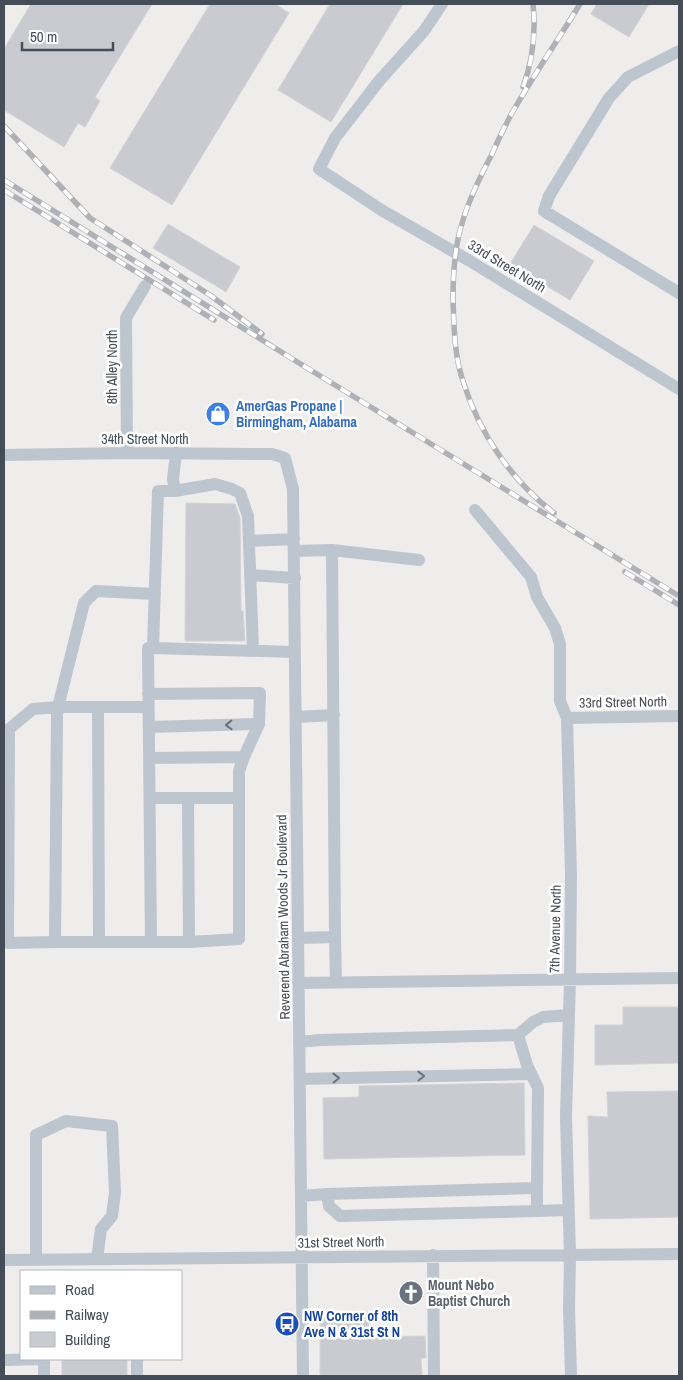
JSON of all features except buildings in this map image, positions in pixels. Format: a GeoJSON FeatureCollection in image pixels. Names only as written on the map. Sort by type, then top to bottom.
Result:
{"type":"FeatureCollection","features":[{"type":"Feature","properties":{"kind":"street","name":"33rd Street North"},"geometry":{"type":"LineString","coordinates":[[442,4],[424,31],[378,81],[335,138],[319,169],[383,211],[470,261],[679,389]]}},
{"type":"Feature","properties":{"kind":"street"},"geometry":{"type":"LineString","coordinates":[[679,50],[628,77],[609,98],[548,196],[544,211],[679,293]]}},
{"type":"Feature","properties":{"kind":"street","name":"8th Alley North"},"geometry":{"type":"LineString","coordinates":[[127,453],[126,318],[145,286]]}},
{"type":"Feature","properties":{"kind":"street","name":"34th Street North"},"geometry":{"type":"LineString","coordinates":[[4,455],[127,453],[272,454],[285,458]]}},
{"type":"Feature","properties":{"kind":"street"},"geometry":{"type":"LineString","coordinates":[[175,491],[173,479],[176,454]]}},
{"type":"Feature","properties":{"kind":"street","name":"Reverend Abraham Woods Jr Boulevard"},"geometry":{"type":"LineString","coordinates":[[285,458],[294,489],[303,1376]]}},
{"type":"Feature","properties":{"kind":"street"},"geometry":{"type":"LineString","coordinates":[[153,648],[158,491],[175,491],[215,484],[240,493],[248,516],[253,650]]}},
{"type":"Feature","properties":{"kind":"street","name":"7th Avenue North"},"geometry":{"type":"LineString","coordinates":[[475,510],[531,577],[537,597],[555,628],[560,644],[560,701],[568,718],[571,875],[566,1117],[571,1376]]}},
{"type":"Feature","properties":{"kind":"street"},"geometry":{"type":"LineString","coordinates":[[249,541],[419,560]]}},
{"type":"Feature","properties":{"kind":"street"},"geometry":{"type":"LineString","coordinates":[[332,550],[336,982]]}},
{"type":"Feature","properties":{"kind":"street"},"geometry":{"type":"LineString","coordinates":[[250,575],[294,578]]}},
{"type":"Feature","properties":{"kind":"street"},"geometry":{"type":"LineString","coordinates":[[55,942],[58,707],[84,603],[96,591],[155,594]]}},
{"type":"Feature","properties":{"kind":"street"},"geometry":{"type":"LineString","coordinates":[[151,942],[148,648],[295,652]]}},
{"type":"Feature","properties":{"kind":"street"},"geometry":{"type":"LineString","coordinates":[[260,693],[259,724],[239,771],[239,939],[190,942],[8,943],[9,728],[33,709],[58,707],[98,707],[148,701],[260,693]]}},
{"type":"Feature","properties":{"kind":"street"},"geometry":{"type":"LineString","coordinates":[[98,707],[99,942]]}},
{"type":"Feature","properties":{"kind":"street"},"geometry":{"type":"LineString","coordinates":[[296,717],[334,715]]}},
{"type":"Feature","properties":{"kind":"street","name":"33rd Street North"},"geometry":{"type":"LineString","coordinates":[[568,718],[679,716]]}},
{"type":"Feature","properties":{"kind":"street"},"geometry":{"type":"LineString","coordinates":[[149,727],[259,724]]}},
{"type":"Feature","properties":{"kind":"street"},"geometry":{"type":"LineString","coordinates":[[149,758],[244,757]]}},
{"type":"Feature","properties":{"kind":"street"},"geometry":{"type":"LineString","coordinates":[[150,798],[238,798]]}},
{"type":"Feature","properties":{"kind":"street"},"geometry":{"type":"LineString","coordinates":[[188,799],[190,942]]}},
{"type":"Feature","properties":{"kind":"street"},"geometry":{"type":"LineString","coordinates":[[298,938],[335,937]]}},
{"type":"Feature","properties":{"kind":"street"},"geometry":{"type":"LineString","coordinates":[[298,983],[679,978]]}},
{"type":"Feature","properties":{"kind":"street"},"geometry":{"type":"LineString","coordinates":[[299,1042],[518,1035],[543,1016],[569,1015]]}},
{"type":"Feature","properties":{"kind":"street"},"geometry":{"type":"LineString","coordinates":[[518,1035],[527,1065],[538,1088],[537,1211]]}},
{"type":"Feature","properties":{"kind":"street"},"geometry":{"type":"LineString","coordinates":[[300,1079],[531,1074]]}},
{"type":"Feature","properties":{"kind":"street"},"geometry":{"type":"LineString","coordinates":[[41,1264],[36,1135],[66,1121],[112,1126],[115,1193],[112,1216],[101,1229],[97,1260]]}},
{"type":"Feature","properties":{"kind":"street"},"geometry":{"type":"LineString","coordinates":[[301,1196],[537,1188]]}},
{"type":"Feature","properties":{"kind":"street"},"geometry":{"type":"LineString","coordinates":[[327,1194],[329,1206],[340,1216],[568,1210]]}},
{"type":"Feature","properties":{"kind":"street","name":"31st Street North"},"geometry":{"type":"LineString","coordinates":[[4,1260],[41,1264],[97,1260],[135,1265],[433,1255],[679,1254]]}},
{"type":"Feature","properties":{"kind":"street"},"geometry":{"type":"LineString","coordinates":[[433,1255],[434,1376]]}},
{"type":"Feature","properties":{"kind":"street"},"geometry":{"type":"LineString","coordinates":[[4,1360],[20,1360]]}},
{"type":"Feature","properties":{"kind":"street"},"geometry":{"type":"LineString","coordinates":[[44,1360],[44,1376]]}},
{"type":"Feature","properties":{"kind":"street"},"geometry":{"type":"LineString","coordinates":[[137,1360],[137,1376]]}},
{"type":"Feature","properties":{"kind":"railway"},"geometry":{"type":"LineString","coordinates":[[523,87],[533,46],[533,4]]}},
{"type":"Feature","properties":{"kind":"railway"},"geometry":{"type":"LineString","coordinates":[[554,513],[524,486],[498,454],[478,419],[460,371],[456,351],[453,279],[460,229],[476,186],[512,113],[580,4]]}},
{"type":"Feature","properties":{"kind":"railway"},"geometry":{"type":"LineString","coordinates":[[4,126],[90,218],[210,295],[262,334]]}},
{"type":"Feature","properties":{"kind":"railway"},"geometry":{"type":"LineString","coordinates":[[4,180],[679,596]]}},
{"type":"Feature","properties":{"kind":"railway"},"geometry":{"type":"LineString","coordinates":[[4,190],[214,320]]}},
{"type":"Feature","properties":{"kind":"railway"},"geometry":{"type":"LineString","coordinates":[[625,572],[679,605]]}},
{"type":"Feature","properties":{"kind":"place","name":"AmerGas Propane | Birmingham, Alabama"},"geometry":{"type":"Point","coordinates":[218,414]}},
{"type":"Feature","properties":{"kind":"place","name":"Mount Nebo Baptist Church"},"geometry":{"type":"Point","coordinates":[411,1293]}},
{"type":"Feature","properties":{"kind":"place","name":"NW Corner of 8th Ave N & 31st St N"},"geometry":{"type":"Point","coordinates":[287,1324]}}]}
